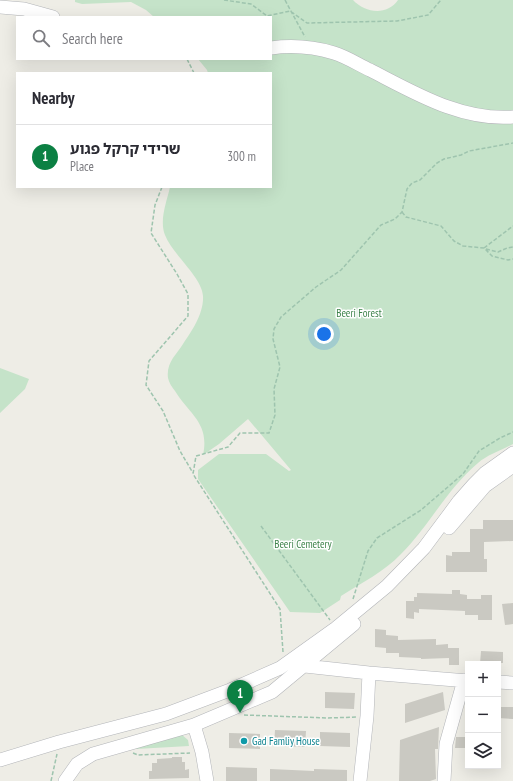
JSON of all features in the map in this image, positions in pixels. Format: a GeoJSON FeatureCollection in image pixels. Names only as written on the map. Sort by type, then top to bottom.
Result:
{"type":"FeatureCollection","features":[{"type":"Feature","properties":{"kind":"street"},"geometry":{"type":"LineString","coordinates":[[0,7],[24,9],[49,16]]}},
{"type":"Feature","properties":{"kind":"street"},"geometry":{"type":"LineString","coordinates":[[272,48],[294,46],[311,48],[336,54],[453,110],[491,117],[513,117]]}},
{"type":"Feature","properties":{"kind":"street"},"geometry":{"type":"LineString","coordinates":[[0,760],[59,742],[166,714],[230,690],[280,668],[336,628],[387,586],[424,548],[459,501],[474,484],[495,465],[513,453]]}},
{"type":"Feature","properties":{"kind":"street"},"geometry":{"type":"LineString","coordinates":[[65,781],[77,764],[94,754],[194,725],[272,692],[405,581],[485,486],[513,466]]}},
{"type":"Feature","properties":{"kind":"street"},"geometry":{"type":"LineString","coordinates":[[305,666],[369,673],[465,680]]}},
{"type":"Feature","properties":{"kind":"street"},"geometry":{"type":"LineString","coordinates":[[360,781],[367,716],[369,673]]}},
{"type":"Feature","properties":{"kind":"street"},"geometry":{"type":"LineString","coordinates":[[501,682],[513,684]]}},
{"type":"Feature","properties":{"kind":"street"},"geometry":{"type":"LineString","coordinates":[[444,781],[446,744],[465,683]]}},
{"type":"Feature","properties":{"kind":"street"},"geometry":{"type":"LineString","coordinates":[[194,725],[202,752],[207,781]]}},
{"type":"Feature","properties":{"kind":"path"},"geometry":{"type":"LineString","coordinates":[[224,0],[251,4],[267,16],[290,11],[307,23],[397,21],[428,15],[441,0]]}},
{"type":"Feature","properties":{"kind":"path"},"geometry":{"type":"LineString","coordinates":[[285,0],[311,48]]}},
{"type":"Feature","properties":{"kind":"path"},"geometry":{"type":"LineString","coordinates":[[188,60],[194,72]]}},
{"type":"Feature","properties":{"kind":"path"},"geometry":{"type":"LineString","coordinates":[[193,474],[196,456],[228,447],[240,433],[269,433],[275,415],[274,389],[280,368],[273,339],[274,329],[282,317],[311,292],[341,270],[381,224],[395,219],[402,212],[407,189],[412,183],[420,180],[437,163],[444,159],[461,155],[468,151],[513,142]]}},
{"type":"Feature","properties":{"kind":"path"},"geometry":{"type":"LineString","coordinates":[[162,188],[155,205],[151,233],[188,294],[188,316],[149,361],[146,385],[163,411],[180,451],[193,474],[280,610],[283,651],[280,668]]}},
{"type":"Feature","properties":{"kind":"path"},"geometry":{"type":"LineString","coordinates":[[402,212],[406,218],[440,226],[454,241],[463,246],[484,248],[498,252],[513,246]]}},
{"type":"Feature","properties":{"kind":"path"},"geometry":{"type":"LineString","coordinates":[[484,248],[513,226]]}},
{"type":"Feature","properties":{"kind":"path"},"geometry":{"type":"LineString","coordinates":[[484,248],[492,256],[508,260],[513,259]]}},
{"type":"Feature","properties":{"kind":"path"},"geometry":{"type":"LineString","coordinates":[[347,618],[368,551],[377,538],[421,510],[463,474],[479,451],[513,432]]}},
{"type":"Feature","properties":{"kind":"path"},"geometry":{"type":"LineString","coordinates":[[261,526],[336,628]]}},
{"type":"Feature","properties":{"kind":"path"},"geometry":{"type":"LineString","coordinates":[[239,715],[328,718],[367,716]]}},
{"type":"Feature","properties":{"kind":"path"},"geometry":{"type":"LineString","coordinates":[[51,781],[59,742]]}},
{"type":"Feature","properties":{"kind":"path"},"geometry":{"type":"LineString","coordinates":[[130,744],[133,754],[138,755],[202,752]]}},
{"type":"Feature","properties":{"kind":"green space","name":"Beeri Forest"},"geometry":{"type":"Polygon","coordinates":[[[75,0],[353,0],[364,8],[376,11],[388,9],[398,0],[513,0],[513,444],[478,463],[467,473],[401,554],[380,572],[341,596],[340,600],[320,613],[290,612],[198,479],[198,470],[219,454],[266,454],[289,471],[291,470],[248,419],[219,444],[203,455],[204,435],[201,427],[169,382],[168,378],[170,364],[197,322],[203,302],[203,296],[198,281],[174,250],[163,229],[163,217],[170,188],[272,188],[272,72],[208,72],[199,60],[272,60],[272,16],[153,16],[146,10],[131,2],[82,4],[75,2],[75,0]]]}},
{"type":"Feature","properties":{"kind":"green space"},"geometry":{"type":"Polygon","coordinates":[[[0,368],[29,379],[25,389],[0,413],[0,368]]]}},
{"type":"Feature","properties":{"kind":"green space"},"geometry":{"type":"Polygon","coordinates":[[[181,734],[188,740],[189,746],[136,749],[132,743],[181,734]]]}},
{"type":"Feature","properties":{"kind":"building"},"geometry":{"type":"Polygon","coordinates":[[[483,520],[513,520],[513,541],[484,542],[484,559],[487,559],[487,572],[446,572],[446,555],[452,556],[452,552],[470,552],[470,529],[483,529],[483,520]]]}},
{"type":"Feature","properties":{"kind":"building"},"geometry":{"type":"Polygon","coordinates":[[[452,590],[460,590],[460,594],[467,595],[467,599],[481,599],[481,595],[492,595],[492,620],[478,620],[478,615],[465,615],[465,611],[419,609],[419,613],[414,612],[414,619],[406,618],[406,601],[414,601],[414,597],[417,597],[417,593],[452,594],[452,590]]]}},
{"type":"Feature","properties":{"kind":"building"},"geometry":{"type":"Polygon","coordinates":[[[513,603],[513,624],[505,625],[502,604],[513,603]]]}},
{"type":"Feature","properties":{"kind":"building"},"geometry":{"type":"Polygon","coordinates":[[[375,629],[386,630],[386,635],[398,636],[398,640],[436,639],[436,645],[448,644],[448,648],[459,648],[459,665],[449,665],[449,658],[421,659],[399,657],[399,653],[386,653],[386,648],[375,647],[375,629]]]}},
{"type":"Feature","properties":{"kind":"building"},"geometry":{"type":"Polygon","coordinates":[[[481,651],[503,652],[503,663],[501,663],[501,661],[480,661],[481,651]]]}},
{"type":"Feature","properties":{"kind":"building"},"geometry":{"type":"Polygon","coordinates":[[[325,692],[355,693],[354,709],[325,708],[325,692]]]}},
{"type":"Feature","properties":{"kind":"building"},"geometry":{"type":"Polygon","coordinates":[[[443,692],[445,710],[405,723],[405,704],[443,692]]]}},
{"type":"Feature","properties":{"kind":"building"},"geometry":{"type":"Polygon","coordinates":[[[501,707],[513,707],[513,719],[501,718],[501,707]]]}},
{"type":"Feature","properties":{"kind":"building"},"geometry":{"type":"Polygon","coordinates":[[[439,727],[438,749],[435,749],[436,779],[430,781],[399,781],[400,740],[439,727]]]}},
{"type":"Feature","properties":{"kind":"building"},"geometry":{"type":"Polygon","coordinates":[[[275,730],[306,731],[305,747],[274,746],[275,730]]]}},
{"type":"Feature","properties":{"kind":"building"},"geometry":{"type":"Polygon","coordinates":[[[320,732],[350,733],[350,747],[320,746],[320,732]]]}},
{"type":"Feature","properties":{"kind":"building","name":"Gad Famliy House"},"geometry":{"type":"Polygon","coordinates":[[[229,733],[260,734],[260,749],[229,748],[229,733]]]}},
{"type":"Feature","properties":{"kind":"building"},"geometry":{"type":"Polygon","coordinates":[[[456,737],[465,737],[465,748],[455,748],[456,737]]]}},
{"type":"Feature","properties":{"kind":"building"},"geometry":{"type":"Polygon","coordinates":[[[182,757],[182,762],[185,762],[185,770],[189,769],[189,778],[149,779],[149,771],[152,771],[152,763],[157,763],[157,759],[182,757]]]}},
{"type":"Feature","properties":{"kind":"building"},"geometry":{"type":"Polygon","coordinates":[[[226,767],[257,768],[257,781],[226,781],[226,767]]]}},
{"type":"Feature","properties":{"kind":"building"},"geometry":{"type":"Polygon","coordinates":[[[270,769],[314,771],[314,769],[347,770],[347,781],[270,781],[270,769]]]}},
{"type":"Feature","properties":{"kind":"place","name":"שרידי קרקל פגוע"},"geometry":{"type":"Point","coordinates":[240,713]}},
{"type":"Feature","properties":{"kind":"place","name":"Gad Famliy House"},"geometry":{"type":"Point","coordinates":[244,741]}},
{"type":"Feature","properties":{"kind":"park label","name":"Beeri Cemetery"},"geometry":{"type":"Point","coordinates":[303,544]}}]}
